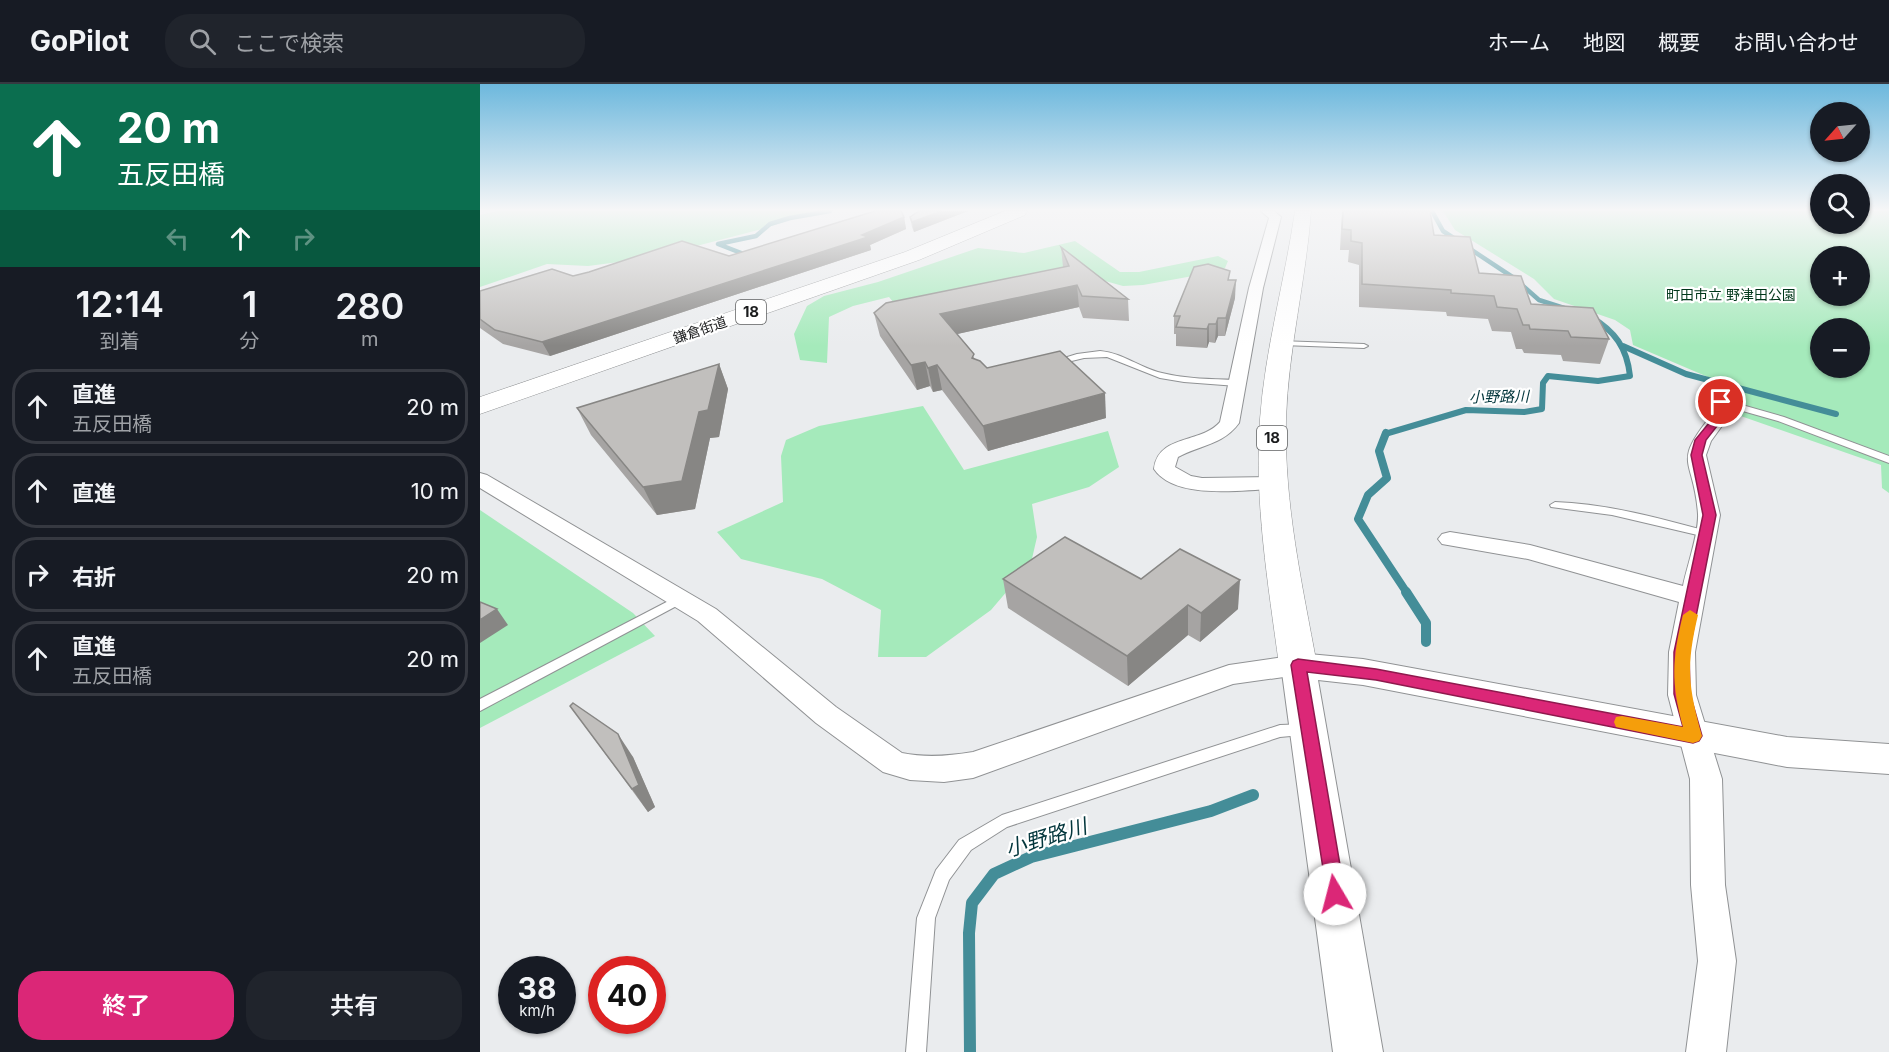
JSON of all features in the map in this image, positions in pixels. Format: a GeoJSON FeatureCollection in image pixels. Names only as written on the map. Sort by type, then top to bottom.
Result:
{"type":"FeatureCollection","features":[{"type":"Feature","properties":{"kind":"main road","name":"鎌倉街道"},"geometry":{"type":"LineString","coordinates":[[480,391],[878,256]]}},
{"type":"Feature","properties":{"kind":"main road","name":"鎌倉街道"},"geometry":{"type":"LineString","coordinates":[[480,406],[909,256]]}},
{"type":"Feature","properties":{"kind":"main road","name":"18"},"geometry":{"type":"LineString","coordinates":[[1296,256],[1273,419],[1273,483],[1280,556],[1298,665]]}},
{"type":"Feature","properties":{"kind":"street"},"geometry":{"type":"LineString","coordinates":[[1265,256],[1229,423],[1225,431],[1215,438],[1174,449],[1166,455],[1164,469],[1186,482],[1202,484],[1273,483]]}},
{"type":"Feature","properties":{"kind":"street"},"geometry":{"type":"LineString","coordinates":[[1706,1052],[1717,961],[1708,885],[1706,779],[1682,694],[1682,652],[1709,515],[1696,455],[1701,440],[1723,412],[1717,393]]}},
{"type":"Feature","properties":{"kind":"street"},"geometry":{"type":"LineString","coordinates":[[480,479],[707,615],[826,715],[894,763],[910,767],[944,769],[973,765],[1229,675],[1298,665],[1388,677],[1787,752],[1889,759]]}},
{"type":"Feature","properties":{"kind":"street"},"geometry":{"type":"LineString","coordinates":[[1450,539],[1490,536],[1530,552],[1694,598]]}},
{"type":"Feature","properties":{"kind":"street"},"geometry":{"type":"LineString","coordinates":[[1298,665],[1358,1052]]}},
{"type":"Feature","properties":{"kind":"lane"},"geometry":{"type":"LineString","coordinates":[[1282,343],[1364,346]]}},
{"type":"Feature","properties":{"kind":"lane"},"geometry":{"type":"LineString","coordinates":[[1040,366],[1086,355],[1103,354],[1168,378],[1237,383]]}},
{"type":"Feature","properties":{"kind":"lane"},"geometry":{"type":"LineString","coordinates":[[1717,393],[1889,460]]}},
{"type":"Feature","properties":{"kind":"lane"},"geometry":{"type":"LineString","coordinates":[[1555,506],[1581,506],[1623,512],[1706,534]]}},
{"type":"Feature","properties":{"kind":"lane"},"geometry":{"type":"LineString","coordinates":[[480,706],[680,599]]}},
{"type":"Feature","properties":{"kind":"lane"},"geometry":{"type":"LineString","coordinates":[[916,1052],[926,918],[942,876],[965,845],[1002,822],[1280,731],[1310,735]]}},
{"type":"Feature","properties":{"kind":"green space"},"geometry":{"type":"Polygon","coordinates":[[[480,256],[657,256],[588,266],[547,264],[480,287],[480,256]]]}},
{"type":"Feature","properties":{"kind":"green space"},"geometry":{"type":"Polygon","coordinates":[[[954,256],[1097,256],[1120,272],[1139,272],[1217,256],[1228,261],[1225,268],[1215,272],[1143,285],[1123,286],[1084,275],[903,314],[889,297],[853,306],[829,317],[827,363],[800,360],[794,334],[807,306],[824,296],[878,282],[954,256]]]}},
{"type":"Feature","properties":{"kind":"green space","name":"町田市立 野津田公園"},"geometry":{"type":"Polygon","coordinates":[[[1497,256],[1810,256],[1810,306],[1870,306],[1870,256],[1889,256],[1889,493],[1882,488],[1881,465],[1735,414],[1722,383],[1633,345],[1630,330],[1615,320],[1554,299],[1534,279],[1497,256]]]}},
{"type":"Feature","properties":{"kind":"green space"},"geometry":{"type":"Polygon","coordinates":[[[923,406],[964,470],[1108,431],[1119,467],[1089,487],[1032,504],[1037,537],[1031,563],[991,610],[926,657],[878,657],[881,610],[822,579],[741,559],[717,532],[783,502],[781,456],[786,440],[819,426],[923,406]]]}},
{"type":"Feature","properties":{"kind":"green space"},"geometry":{"type":"Polygon","coordinates":[[[480,510],[633,613],[655,636],[480,728],[480,510]]]}},
{"type":"Feature","properties":{"kind":"building"},"geometry":{"type":"Polygon","coordinates":[[[636,256],[808,256],[542,342],[495,330],[480,319],[480,291],[552,269],[573,276],[636,256]]]}},
{"type":"Feature","properties":{"kind":"building"},"geometry":{"type":"Polygon","coordinates":[[[1065,256],[1073,256],[1128,299],[1082,296],[1077,285],[940,314],[974,354],[972,358],[980,361],[987,368],[1060,351],[1105,393],[983,426],[937,365],[928,368],[925,362],[911,365],[874,313],[886,303],[1069,266],[1065,256]]]}},
{"type":"Feature","properties":{"kind":"building"},"geometry":{"type":"Polygon","coordinates":[[[1362,256],[1475,256],[1479,273],[1521,276],[1531,304],[1593,308],[1609,339],[1571,337],[1568,331],[1530,329],[1529,325],[1523,325],[1517,309],[1497,307],[1494,296],[1451,293],[1451,290],[1362,284],[1362,256]]]}},
{"type":"Feature","properties":{"kind":"building"},"geometry":{"type":"Polygon","coordinates":[[[1208,264],[1230,271],[1228,280],[1236,280],[1226,318],[1218,318],[1216,324],[1209,324],[1207,329],[1176,327],[1180,316],[1174,316],[1194,267],[1208,264]]]}},
{"type":"Feature","properties":{"kind":"building"},"geometry":{"type":"Polygon","coordinates":[[[719,364],[708,410],[699,412],[682,481],[643,487],[577,408],[719,364]]]}},
{"type":"Feature","properties":{"kind":"building"},"geometry":{"type":"Polygon","coordinates":[[[1065,537],[1141,579],[1180,549],[1240,580],[1201,613],[1188,605],[1127,656],[1003,579],[1065,537]]]}},
{"type":"Feature","properties":{"kind":"building"},"geometry":{"type":"Polygon","coordinates":[[[480,602],[497,609],[480,620],[480,602]]]}},
{"type":"Feature","properties":{"kind":"building"},"geometry":{"type":"Polygon","coordinates":[[[573,703],[618,734],[639,785],[632,789],[570,706],[573,703]]]}},
{"type":"Feature","properties":{"kind":"waterway","name":"小野路川"},"geometry":{"type":"LineString","coordinates":[[1481,256],[1514,278],[1539,300],[1564,308]]}},
{"type":"Feature","properties":{"kind":"waterway","name":"小野路川"},"geometry":{"type":"LineString","coordinates":[[1386,434],[1466,410],[1524,412],[1542,409],[1543,383],[1548,376],[1598,381],[1630,376],[1626,357],[1618,341],[1607,328],[1591,317]]}},
{"type":"Feature","properties":{"kind":"waterway"},"geometry":{"type":"LineString","coordinates":[[1623,346],[1686,374],[1836,414]]}},
{"type":"Feature","properties":{"kind":"waterway","name":"小野路川"},"geometry":{"type":"LineString","coordinates":[[1386,434],[1379,451],[1387,478],[1368,495],[1358,519],[1407,593]]}},
{"type":"Feature","properties":{"kind":"waterway","name":"小野路川"},"geometry":{"type":"LineString","coordinates":[[1406,592],[1426,623],[1426,642]]}},
{"type":"Feature","properties":{"kind":"waterway","name":"小野路川"},"geometry":{"type":"LineString","coordinates":[[970,1052],[969,933],[972,903],[994,874],[1031,857],[1211,811],[1253,795]]}},
{"type":"Feature","properties":{"kind":"slow traffic"},"geometry":{"type":"LineString","coordinates":[[1622,722],[1693,736],[1682,694],[1682,652],[1690,615]]}},
{"type":"Feature","properties":{"kind":"route"},"geometry":{"type":"LineString","coordinates":[[1335,894],[1298,665],[1354,671],[1693,736],[1682,694],[1682,652],[1709,515],[1696,455],[1701,440],[1723,412],[1721,402]]}}]}
